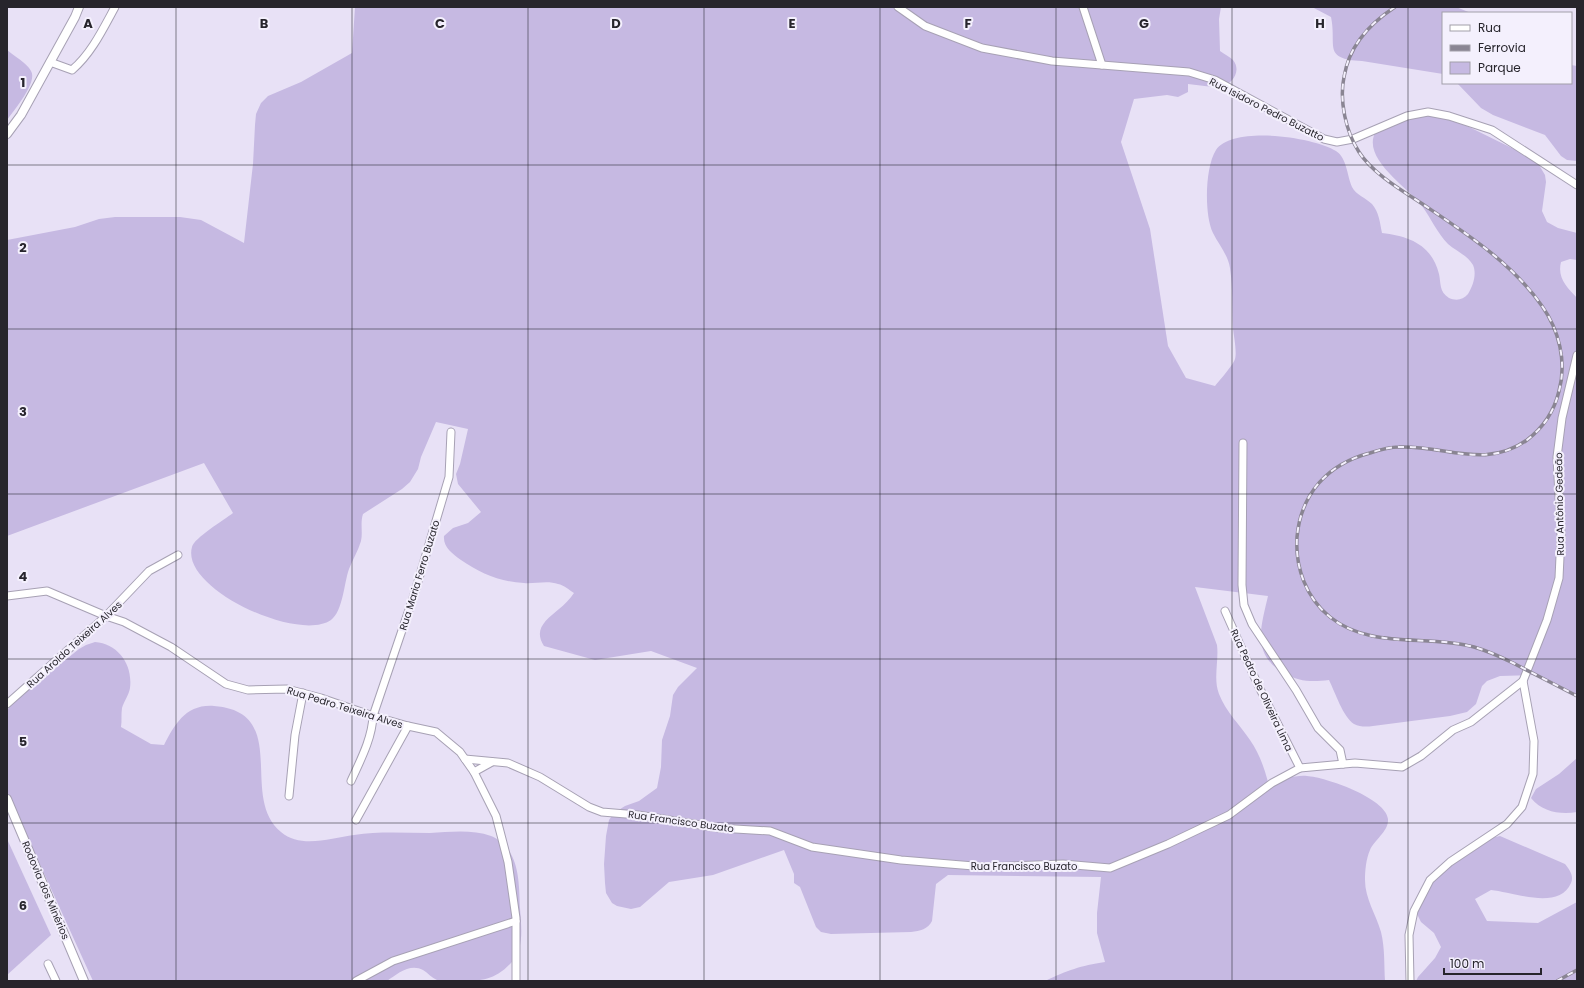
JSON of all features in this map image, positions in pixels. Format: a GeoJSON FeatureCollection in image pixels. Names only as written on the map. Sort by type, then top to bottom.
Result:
{"type":"FeatureCollection","features":[{"type":"Feature","properties":{"kind":"main road"},"geometry":{"type":"LineString","coordinates":[[7,134],[21,115],[76,17],[79,7]]}},
{"type":"Feature","properties":{"kind":"main road","name":"Rodovia dos Minérios"},"geometry":{"type":"LineString","coordinates":[[7,799],[84,981]]}},
{"type":"Feature","properties":{"kind":"street"},"geometry":{"type":"LineString","coordinates":[[50,62],[72,70],[81,62],[103,30],[114,7]]}},
{"type":"Feature","properties":{"kind":"street","name":"Rua Isidoro Pedro Buzatto"},"geometry":{"type":"LineString","coordinates":[[898,7],[925,26],[982,48],[1052,60],[1189,72],[1214,80],[1324,139],[1337,142],[1353,139],[1408,116],[1428,112],[1449,116],[1492,130],[1577,185]]}},
{"type":"Feature","properties":{"kind":"street"},"geometry":{"type":"LineString","coordinates":[[1083,7],[1102,65]]}},
{"type":"Feature","properties":{"kind":"street","name":"Rua Antônio Gedeão"},"geometry":{"type":"LineString","coordinates":[[1523,681],[1547,620],[1559,578],[1561,535],[1557,457],[1562,418],[1577,355]]}},
{"type":"Feature","properties":{"kind":"street","name":"Rua Maria Ferro Buzato"},"geometry":{"type":"LineString","coordinates":[[351,781],[365,750],[372,726],[373,716],[414,595],[449,477],[451,432]]}},
{"type":"Feature","properties":{"kind":"street"},"geometry":{"type":"LineString","coordinates":[[1244,443],[1242,585],[1244,605],[1252,624],[1296,690],[1318,728],[1340,750],[1343,764]]}},
{"type":"Feature","properties":{"kind":"street","name":"Rua Aroldo Teixeira Alves"},"geometry":{"type":"LineString","coordinates":[[7,704],[106,616],[149,571],[178,556]]}},
{"type":"Feature","properties":{"kind":"street","name":"Rua Pedro Teixeira Alves"},"geometry":{"type":"LineString","coordinates":[[7,596],[47,591],[124,622],[171,647],[226,684],[248,690],[287,689],[373,716],[436,732],[460,752],[474,772],[496,816],[508,862],[516,922],[516,981]]}},
{"type":"Feature","properties":{"kind":"street","name":"Rua Pedro de Oliveira Lima"},"geometry":{"type":"LineString","coordinates":[[1225,611],[1258,685],[1300,768]]}},
{"type":"Feature","properties":{"kind":"street"},"geometry":{"type":"LineString","coordinates":[[1410,981],[1409,934],[1414,911],[1430,880],[1450,862],[1507,824],[1522,807],[1533,774],[1534,741],[1523,681]]}},
{"type":"Feature","properties":{"kind":"street","name":"Rua Francisco Buzato"},"geometry":{"type":"LineString","coordinates":[[465,759],[508,763],[540,777],[589,807],[602,812],[638,815],[719,828],[770,831],[812,847],[901,860],[986,867],[1063,864],[1110,868],[1168,844],[1229,815],[1272,783],[1300,768],[1354,763],[1402,767],[1422,756],[1452,730],[1471,722],[1523,681]]}},
{"type":"Feature","properties":{"kind":"street"},"geometry":{"type":"LineString","coordinates":[[289,796],[295,735],[303,693]]}},
{"type":"Feature","properties":{"kind":"street"},"geometry":{"type":"LineString","coordinates":[[356,820],[408,726]]}},
{"type":"Feature","properties":{"kind":"street"},"geometry":{"type":"LineString","coordinates":[[474,772],[493,762]]}},
{"type":"Feature","properties":{"kind":"street"},"geometry":{"type":"LineString","coordinates":[[356,981],[393,961],[516,922]]}},
{"type":"Feature","properties":{"kind":"street"},"geometry":{"type":"LineString","coordinates":[[48,964],[56,981]]}},
{"type":"Feature","properties":{"kind":"green space"},"geometry":{"type":"Polygon","coordinates":[[[355,7],[1221,7],[1219,19],[1220,51],[1232,59],[1236,64],[1236,73],[1232,80],[1225,85],[1217,87],[1188,84],[1188,92],[1178,97],[1167,95],[1134,99],[1121,142],[1150,229],[1168,346],[1186,378],[1215,386],[1232,365],[1236,356],[1230,268],[1223,250],[1210,225],[1207,203],[1208,179],[1212,158],[1216,150],[1225,142],[1239,138],[1274,136],[1310,141],[1336,151],[1340,154],[1345,163],[1350,183],[1354,190],[1370,202],[1376,210],[1382,233],[1392,234],[1410,240],[1425,249],[1436,264],[1441,287],[1444,293],[1449,298],[1454,299],[1464,298],[1470,291],[1474,276],[1473,265],[1468,258],[1451,247],[1444,240],[1422,206],[1380,162],[1374,151],[1373,141],[1376,131],[1426,110],[1459,122],[1526,155],[1539,165],[1545,175],[1546,182],[1542,211],[1547,222],[1558,228],[1577,233],[1577,260],[1570,259],[1561,262],[1560,273],[1564,282],[1577,298],[1577,696],[1535,675],[1500,676],[1487,681],[1482,686],[1476,704],[1467,712],[1450,716],[1373,726],[1359,726],[1350,721],[1346,716],[1329,680],[1300,680],[1284,673],[1274,666],[1267,657],[1261,639],[1261,629],[1268,596],[1195,587],[1217,645],[1216,682],[1219,694],[1229,713],[1246,734],[1256,750],[1268,782],[1297,776],[1316,777],[1354,790],[1366,796],[1385,811],[1388,823],[1370,850],[1366,865],[1365,887],[1381,932],[1384,950],[1385,981],[1045,981],[1074,969],[1105,962],[1097,933],[1097,913],[1101,877],[948,875],[936,884],[932,921],[923,929],[911,932],[831,934],[821,932],[816,927],[800,887],[794,883],[794,874],[784,850],[713,875],[669,882],[640,907],[631,909],[617,906],[612,903],[606,893],[604,864],[609,820],[614,813],[625,806],[639,801],[657,788],[661,767],[662,740],[670,716],[673,695],[678,687],[697,668],[651,651],[595,660],[544,646],[540,635],[542,625],[567,602],[574,593],[562,585],[554,583],[528,583],[499,579],[468,565],[449,550],[445,543],[444,536],[453,528],[468,523],[481,512],[458,484],[456,474],[460,464],[468,429],[436,422],[421,457],[418,469],[410,482],[402,489],[363,514],[361,541],[347,575],[341,604],[335,616],[331,620],[315,625],[294,624],[269,618],[245,608],[222,594],[204,579],[193,563],[192,547],[194,543],[203,534],[233,513],[204,463],[7,536],[7,240],[75,227],[99,219],[115,217],[180,217],[201,220],[244,243],[253,164],[256,114],[261,103],[268,96],[301,82],[352,53],[355,7]]]}},
{"type":"Feature","properties":{"kind":"green space"},"geometry":{"type":"Polygon","coordinates":[[[1312,7],[1456,7],[1468,12],[1442,12],[1442,74],[1349,60],[1341,57],[1336,54],[1334,49],[1331,17],[1312,7]]]}},
{"type":"Feature","properties":{"kind":"green space"},"geometry":{"type":"Polygon","coordinates":[[[7,50],[27,65],[32,76],[28,89],[7,120],[7,50]]]}},
{"type":"Feature","properties":{"kind":"green space"},"geometry":{"type":"Polygon","coordinates":[[[1572,65],[1577,66],[1577,161],[1567,160],[1561,156],[1545,135],[1493,115],[1481,108],[1458,84],[1572,84],[1572,65]]]}},
{"type":"Feature","properties":{"kind":"green space"},"geometry":{"type":"Polygon","coordinates":[[[95,642],[111,647],[117,651],[126,663],[129,671],[130,688],[122,708],[121,727],[151,744],[164,745],[177,723],[183,717],[196,708],[204,706],[214,706],[238,712],[251,723],[258,739],[261,758],[263,798],[269,817],[281,832],[289,837],[298,840],[316,841],[373,833],[476,832],[493,837],[501,842],[510,852],[514,860],[519,884],[521,937],[518,951],[511,963],[492,977],[471,981],[439,981],[423,970],[413,968],[404,970],[387,981],[93,981],[7,792],[7,710],[17,699],[79,649],[95,642]]]}},
{"type":"Feature","properties":{"kind":"green space"},"geometry":{"type":"Polygon","coordinates":[[[1577,758],[1577,812],[1558,813],[1541,807],[1535,803],[1531,798],[1536,789],[1559,774],[1577,758]]]}},
{"type":"Feature","properties":{"kind":"green space"},"geometry":{"type":"Polygon","coordinates":[[[1500,836],[1565,864],[1571,873],[1571,883],[1565,891],[1557,896],[1546,898],[1535,898],[1491,890],[1475,899],[1487,921],[1538,923],[1577,902],[1577,981],[1416,981],[1435,958],[1441,947],[1434,933],[1421,922],[1416,907],[1428,882],[1491,838],[1500,836]]]}},
{"type":"Feature","properties":{"kind":"green space"},"geometry":{"type":"Polygon","coordinates":[[[7,839],[51,935],[7,975],[7,839]]]}},
{"type":"Feature","properties":{"kind":"railway"},"geometry":{"type":"LineString","coordinates":[[1395,7],[1369,28],[1350,55],[1344,77],[1342,96],[1347,126],[1354,144],[1365,160],[1380,175],[1472,238],[1517,276],[1542,306],[1553,325],[1562,358],[1561,380],[1557,399],[1548,418],[1527,440],[1511,449],[1480,455],[1416,447],[1399,447],[1377,451],[1355,458],[1341,465],[1330,473],[1319,483],[1304,507],[1297,537],[1300,570],[1308,591],[1314,601],[1330,617],[1346,627],[1363,634],[1381,638],[1437,641],[1474,647],[1504,659],[1577,696]]}},
{"type":"Feature","properties":{"kind":"railway"},"geometry":{"type":"LineString","coordinates":[[1557,981],[1577,970]]}}]}
